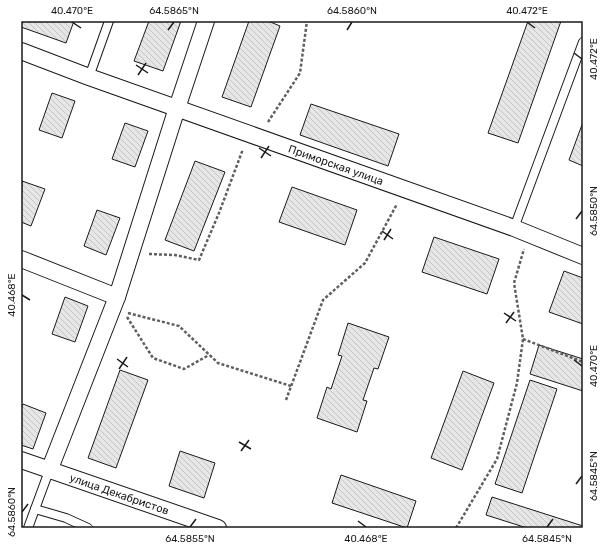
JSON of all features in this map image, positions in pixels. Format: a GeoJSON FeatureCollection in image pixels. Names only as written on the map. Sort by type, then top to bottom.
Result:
{"type":"FeatureCollection","features":[{"type":"Feature","properties":{"kind":"street"},"geometry":{"type":"LineString","coordinates":[[49,470],[117,297],[206,21]]}},
{"type":"Feature","properties":{"kind":"street","name":"Приморская улица"},"geometry":{"type":"LineString","coordinates":[[21,51],[89,77],[521,231],[583,256]]}},
{"type":"Feature","properties":{"kind":"street"},"geometry":{"type":"LineString","coordinates":[[21,259],[117,297]]}},
{"type":"Feature","properties":{"kind":"street","name":"улица Декабристов"},"geometry":{"type":"LineString","coordinates":[[21,460],[218,528]]}},
{"type":"Feature","properties":{"kind":"lane"},"geometry":{"type":"LineString","coordinates":[[89,77],[109,21]]}},
{"type":"Feature","properties":{"kind":"lane"},"geometry":{"type":"LineString","coordinates":[[521,231],[583,42]]}},
{"type":"Feature","properties":{"kind":"lane"},"geometry":{"type":"LineString","coordinates":[[28,528],[49,470]]}},
{"type":"Feature","properties":{"kind":"lane"},"geometry":{"type":"LineString","coordinates":[[35,509],[66,518],[88,528]]}},
{"type":"Feature","properties":{"kind":"path"},"geometry":{"type":"LineString","coordinates":[[148,254],[174,255],[199,260],[254,136],[300,73],[307,21]]}},
{"type":"Feature","properties":{"kind":"path"},"geometry":{"type":"LineString","coordinates":[[286,400],[323,300],[365,263],[405,189]]}},
{"type":"Feature","properties":{"kind":"path"},"geometry":{"type":"LineString","coordinates":[[456,528],[497,458],[516,383],[524,339],[514,283],[521,231]]}},
{"type":"Feature","properties":{"kind":"path"},"geometry":{"type":"LineString","coordinates":[[209,355],[184,369],[152,358],[123,311],[179,326],[209,355],[218,364],[291,386]]}},
{"type":"Feature","properties":{"kind":"path"},"geometry":{"type":"LineString","coordinates":[[524,339],[583,362]]}},
{"type":"Feature","properties":{"kind":"building"},"geometry":{"type":"Polygon","coordinates":[[[21,21],[74,21],[66,43],[21,27],[21,21]]]}},
{"type":"Feature","properties":{"kind":"building"},"geometry":{"type":"Polygon","coordinates":[[[149,21],[181,21],[163,71],[134,61],[149,21]]]}},
{"type":"Feature","properties":{"kind":"building"},"geometry":{"type":"Polygon","coordinates":[[[249,21],[268,21],[280,26],[251,107],[222,97],[249,21]]]}},
{"type":"Feature","properties":{"kind":"building"},"geometry":{"type":"Polygon","coordinates":[[[528,21],[561,21],[518,143],[488,133],[528,21]]]}},
{"type":"Feature","properties":{"kind":"building"},"geometry":{"type":"Polygon","coordinates":[[[52,93],[75,101],[62,138],[39,130],[52,93]]]}},
{"type":"Feature","properties":{"kind":"building"},"geometry":{"type":"Polygon","coordinates":[[[311,104],[399,134],[388,166],[300,135],[311,104]]]}},
{"type":"Feature","properties":{"kind":"building"},"geometry":{"type":"Polygon","coordinates":[[[583,122],[583,166],[569,160],[583,122]]]}},
{"type":"Feature","properties":{"kind":"building"},"geometry":{"type":"Polygon","coordinates":[[[125,123],[148,131],[135,167],[112,159],[125,123]]]}},
{"type":"Feature","properties":{"kind":"building"},"geometry":{"type":"Polygon","coordinates":[[[195,161],[225,172],[194,251],[165,240],[195,161]]]}},
{"type":"Feature","properties":{"kind":"building"},"geometry":{"type":"Polygon","coordinates":[[[22,181],[45,189],[31,226],[21,222],[22,181]]]}},
{"type":"Feature","properties":{"kind":"building"},"geometry":{"type":"Polygon","coordinates":[[[292,187],[357,210],[345,245],[279,222],[292,187]]]}},
{"type":"Feature","properties":{"kind":"building"},"geometry":{"type":"Polygon","coordinates":[[[97,210],[120,218],[106,255],[84,246],[97,210]]]}},
{"type":"Feature","properties":{"kind":"building"},"geometry":{"type":"Polygon","coordinates":[[[434,237],[499,259],[487,294],[422,272],[434,237]]]}},
{"type":"Feature","properties":{"kind":"building"},"geometry":{"type":"Polygon","coordinates":[[[564,271],[583,278],[583,324],[549,312],[564,271]]]}},
{"type":"Feature","properties":{"kind":"building"},"geometry":{"type":"Polygon","coordinates":[[[65,297],[88,306],[75,342],[52,334],[65,297]]]}},
{"type":"Feature","properties":{"kind":"building"},"geometry":{"type":"Polygon","coordinates":[[[348,323],[389,337],[378,369],[374,368],[363,400],[367,401],[357,432],[317,418],[327,387],[331,389],[342,356],[338,355],[348,323]]]}},
{"type":"Feature","properties":{"kind":"building"},"geometry":{"type":"Polygon","coordinates":[[[539,345],[583,359],[583,391],[530,374],[539,345]]]}},
{"type":"Feature","properties":{"kind":"building"},"geometry":{"type":"Polygon","coordinates":[[[120,370],[148,380],[116,468],[88,458],[120,370]]]}},
{"type":"Feature","properties":{"kind":"building"},"geometry":{"type":"Polygon","coordinates":[[[463,371],[494,383],[462,470],[431,458],[463,371]]]}},
{"type":"Feature","properties":{"kind":"building"},"geometry":{"type":"Polygon","coordinates":[[[530,380],[557,389],[522,493],[495,484],[530,380]]]}},
{"type":"Feature","properties":{"kind":"building"},"geometry":{"type":"Polygon","coordinates":[[[23,404],[46,413],[33,449],[21,445],[21,409],[23,404]]]}},
{"type":"Feature","properties":{"kind":"building"},"geometry":{"type":"Polygon","coordinates":[[[180,451],[215,463],[204,498],[169,486],[180,451]]]}},
{"type":"Feature","properties":{"kind":"building"},"geometry":{"type":"Polygon","coordinates":[[[341,475],[416,501],[407,528],[332,503],[341,475]]]}},
{"type":"Feature","properties":{"kind":"building"},"geometry":{"type":"Polygon","coordinates":[[[492,497],[583,526],[583,528],[527,528],[486,515],[492,497]]]}}]}
